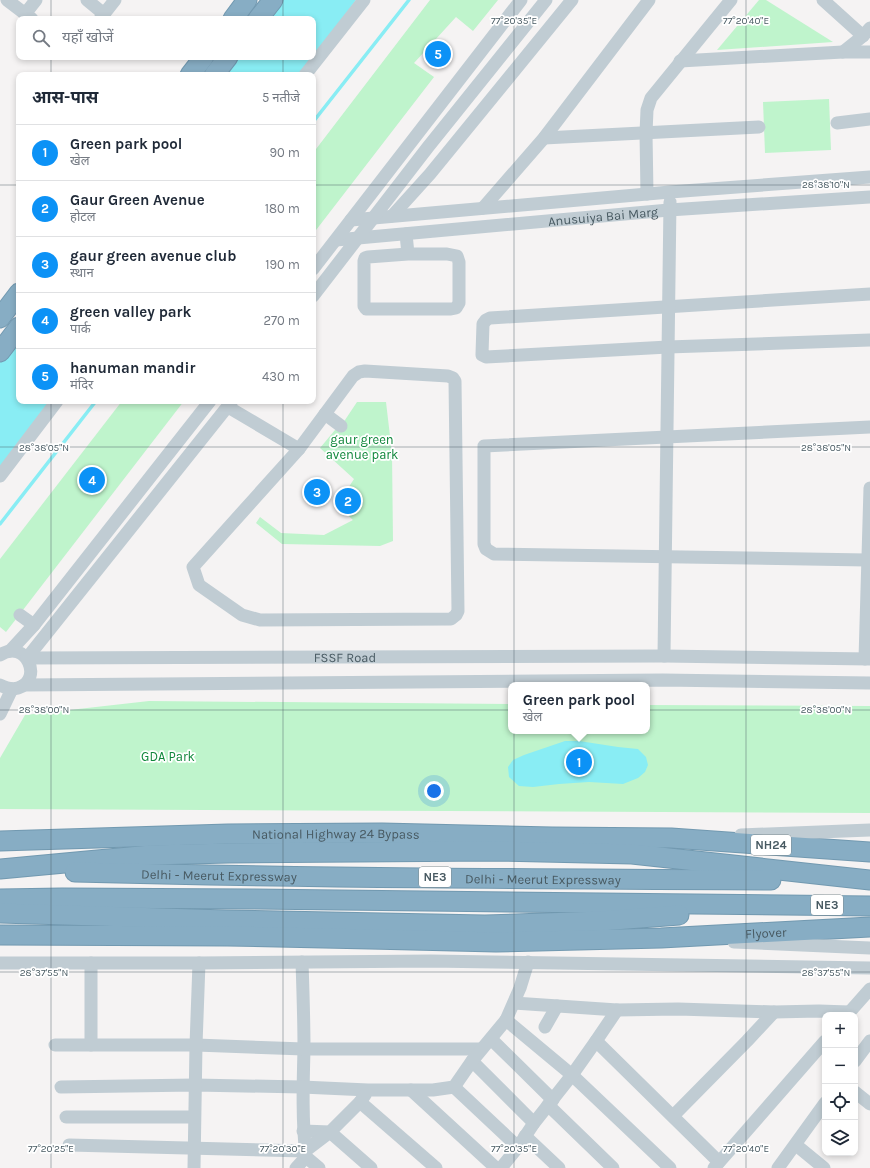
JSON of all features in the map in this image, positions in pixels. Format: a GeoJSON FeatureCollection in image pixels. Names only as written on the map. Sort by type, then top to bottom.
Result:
{"type":"FeatureCollection","features":[{"type":"Feature","properties":{"kind":"highway"},"geometry":{"type":"LineString","coordinates":[[235,16],[248,0]]}},
{"type":"Feature","properties":{"kind":"highway"},"geometry":{"type":"LineString","coordinates":[[260,16],[273,0]]}},
{"type":"Feature","properties":{"kind":"highway"},"geometry":{"type":"LineString","coordinates":[[192,72],[202,60]]}},
{"type":"Feature","properties":{"kind":"highway"},"geometry":{"type":"LineString","coordinates":[[216,72],[226,60]]}},
{"type":"Feature","properties":{"kind":"highway"},"geometry":{"type":"LineString","coordinates":[[0,318],[16,297]]}},
{"type":"Feature","properties":{"kind":"highway"},"geometry":{"type":"LineString","coordinates":[[0,352],[16,331]]}},
{"type":"Feature","properties":{"kind":"highway"},"geometry":{"type":"LineString","coordinates":[[363,852],[365,833]]}},
{"type":"Feature","properties":{"kind":"highway","name":"National Highway 24 Bypass"},"geometry":{"type":"LineString","coordinates":[[0,841],[228,834],[365,833],[671,838]]}},
{"type":"Feature","properties":{"kind":"highway","name":"NH24"},"geometry":{"type":"LineString","coordinates":[[671,838],[870,852]]}},
{"type":"Feature","properties":{"kind":"highway"},"geometry":{"type":"LineString","coordinates":[[0,870],[151,855],[492,851],[632,854],[870,880]]}},
{"type":"Feature","properties":{"kind":"highway","name":"Delhi - Meerut Expressway"},"geometry":{"type":"LineString","coordinates":[[0,870],[207,875],[870,880]]}},
{"type":"Feature","properties":{"kind":"highway","name":"Delhi - Meerut Expressway"},"geometry":{"type":"LineString","coordinates":[[0,899],[252,899],[870,906]]}},
{"type":"Feature","properties":{"kind":"highway"},"geometry":{"type":"LineString","coordinates":[[0,935],[220,936],[370,931],[485,925],[601,922],[784,905]]}},
{"type":"Feature","properties":{"kind":"highway"},"geometry":{"type":"LineString","coordinates":[[0,913],[226,920],[370,931]]}},
{"type":"Feature","properties":{"kind":"highway","name":"Flyover"},"geometry":{"type":"LineString","coordinates":[[370,931],[496,942],[661,938],[870,927]]}},
{"type":"Feature","properties":{"kind":"street"},"geometry":{"type":"LineString","coordinates":[[7,0],[28,16],[36,0]]}},
{"type":"Feature","properties":{"kind":"street"},"geometry":{"type":"LineString","coordinates":[[87,0],[102,16],[115,0]]}},
{"type":"Feature","properties":{"kind":"street"},"geometry":{"type":"LineString","coordinates":[[307,72],[364,0]]}},
{"type":"Feature","properties":{"kind":"street"},"geometry":{"type":"LineString","coordinates":[[316,265],[521,0]]}},
{"type":"Feature","properties":{"kind":"street"},"geometry":{"type":"LineString","coordinates":[[316,292],[428,147],[546,0]]}},
{"type":"Feature","properties":{"kind":"street"},"geometry":{"type":"LineString","coordinates":[[392,216],[430,174],[572,0]]}},
{"type":"Feature","properties":{"kind":"street"},"geometry":{"type":"LineString","coordinates":[[483,208],[544,138],[649,0]]}},
{"type":"Feature","properties":{"kind":"street"},"geometry":{"type":"LineString","coordinates":[[647,194],[646,133],[648,104],[680,61],[731,0]]}},
{"type":"Feature","properties":{"kind":"street"},"geometry":{"type":"LineString","coordinates":[[823,0],[867,32],[843,52]]}},
{"type":"Feature","properties":{"kind":"street"},"geometry":{"type":"LineString","coordinates":[[680,61],[843,52],[870,52]]}},
{"type":"Feature","properties":{"kind":"street"},"geometry":{"type":"LineString","coordinates":[[837,123],[870,119]]}},
{"type":"Feature","properties":{"kind":"street"},"geometry":{"type":"LineString","coordinates":[[544,138],[759,127]]}},
{"type":"Feature","properties":{"kind":"street","name":"Anusuiya Bai Marg"},"geometry":{"type":"LineString","coordinates":[[351,220],[670,192],[870,177]]}},
{"type":"Feature","properties":{"kind":"street"},"geometry":{"type":"LineString","coordinates":[[664,656],[670,192]]}},
{"type":"Feature","properties":{"kind":"street","name":"Anusuiya Bai Marg"},"geometry":{"type":"LineString","coordinates":[[336,240],[669,210],[870,197]]}},
{"type":"Feature","properties":{"kind":"street"},"geometry":{"type":"LineString","coordinates":[[406,234],[408,254]]}},
{"type":"Feature","properties":{"kind":"street"},"geometry":{"type":"LineString","coordinates":[[408,254],[447,254],[456,256],[458,262],[459,303],[456,308],[366,310],[364,306],[365,258],[408,254]]}},
{"type":"Feature","properties":{"kind":"street"},"geometry":{"type":"LineString","coordinates":[[870,294],[490,318],[483,324],[482,355],[486,357],[668,347],[870,340]]}},
{"type":"Feature","properties":{"kind":"street"},"geometry":{"type":"LineString","coordinates":[[365,371],[448,376],[452,378],[455,385],[458,611],[456,615],[450,619],[260,620],[242,615],[199,585],[192,568],[299,449],[353,376],[359,372],[365,371]]}},
{"type":"Feature","properties":{"kind":"street"},"geometry":{"type":"LineString","coordinates":[[0,476],[55,404]]}},
{"type":"Feature","properties":{"kind":"street"},"geometry":{"type":"LineString","coordinates":[[5,653],[34,625],[208,404]]}},
{"type":"Feature","properties":{"kind":"street"},"geometry":{"type":"LineString","coordinates":[[27,658],[230,404],[299,449]]}},
{"type":"Feature","properties":{"kind":"street"},"geometry":{"type":"LineString","coordinates":[[325,414],[341,426]]}},
{"type":"Feature","properties":{"kind":"street"},"geometry":{"type":"LineString","coordinates":[[867,560],[494,554],[486,549],[484,544],[484,446],[870,427]]}},
{"type":"Feature","properties":{"kind":"street"},"geometry":{"type":"LineString","coordinates":[[867,659],[867,560],[870,488]]}},
{"type":"Feature","properties":{"kind":"street"},"geometry":{"type":"LineString","coordinates":[[20,614],[34,625]]}},
{"type":"Feature","properties":{"kind":"street"},"geometry":{"type":"LineString","coordinates":[[5,653],[16,651],[22,654],[27,658],[31,670],[27,682],[12,686]]}},
{"type":"Feature","properties":{"kind":"street","name":"FSSF Road"},"geometry":{"type":"LineString","coordinates":[[27,658],[664,656],[867,659]]}},
{"type":"Feature","properties":{"kind":"street"},"geometry":{"type":"LineString","coordinates":[[12,686],[648,680],[870,682]]}},
{"type":"Feature","properties":{"kind":"street"},"geometry":{"type":"LineString","coordinates":[[0,714],[12,686]]}},
{"type":"Feature","properties":{"kind":"street"},"geometry":{"type":"LineString","coordinates":[[671,838],[870,830]]}},
{"type":"Feature","properties":{"kind":"street"},"geometry":{"type":"LineString","coordinates":[[661,938],[870,948]]}},
{"type":"Feature","properties":{"kind":"street"},"geometry":{"type":"LineString","coordinates":[[0,963],[199,964],[431,961],[870,968]]}},
{"type":"Feature","properties":{"kind":"street"},"geometry":{"type":"LineString","coordinates":[[302,962],[304,1050],[302,1087],[303,1131],[305,1154],[319,1168]]}},
{"type":"Feature","properties":{"kind":"street"},"geometry":{"type":"LineString","coordinates":[[61,1087],[195,1085],[368,1090],[433,1090],[454,1087],[481,1049],[506,1020],[520,988],[528,962]]}},
{"type":"Feature","properties":{"kind":"street"},"geometry":{"type":"LineString","coordinates":[[91,1045],[92,963]]}},
{"type":"Feature","properties":{"kind":"street"},"geometry":{"type":"LineString","coordinates":[[194,1168],[194,1117],[199,964]]}},
{"type":"Feature","properties":{"kind":"street"},"geometry":{"type":"LineString","coordinates":[[850,1012],[867,997]]}},
{"type":"Feature","properties":{"kind":"street"},"geometry":{"type":"LineString","coordinates":[[514,1003],[617,1010],[678,1009],[829,1012]]}},
{"type":"Feature","properties":{"kind":"street"},"geometry":{"type":"LineString","coordinates":[[544,1027],[557,1006]]}},
{"type":"Feature","properties":{"kind":"street"},"geometry":{"type":"LineString","coordinates":[[500,1168],[518,1147],[534,1123],[572,1075],[617,1010]]}},
{"type":"Feature","properties":{"kind":"street"},"geometry":{"type":"LineString","coordinates":[[673,1116],[742,1047],[774,1012]]}},
{"type":"Feature","properties":{"kind":"street"},"geometry":{"type":"LineString","coordinates":[[506,1020],[572,1075],[670,1168]]}},
{"type":"Feature","properties":{"kind":"street"},"geometry":{"type":"LineString","coordinates":[[490,1039],[613,1168]]}},
{"type":"Feature","properties":{"kind":"street"},"geometry":{"type":"LineString","coordinates":[[596,1041],[673,1116],[716,1165],[822,1043]]}},
{"type":"Feature","properties":{"kind":"street"},"geometry":{"type":"LineString","coordinates":[[858,1057],[870,1041]]}},
{"type":"Feature","properties":{"kind":"street"},"geometry":{"type":"LineString","coordinates":[[56,1045],[196,1045],[304,1050],[481,1049]]}},
{"type":"Feature","properties":{"kind":"street"},"geometry":{"type":"LineString","coordinates":[[472,1061],[534,1123]]}},
{"type":"Feature","properties":{"kind":"street"},"geometry":{"type":"LineString","coordinates":[[454,1087],[518,1147]]}},
{"type":"Feature","properties":{"kind":"street"},"geometry":{"type":"LineString","coordinates":[[296,1168],[305,1154],[360,1102],[368,1090]]}},
{"type":"Feature","properties":{"kind":"street"},"geometry":{"type":"LineString","coordinates":[[411,1090],[496,1168]]}},
{"type":"Feature","properties":{"kind":"street"},"geometry":{"type":"LineString","coordinates":[[858,1094],[870,1104]]}},
{"type":"Feature","properties":{"kind":"street"},"geometry":{"type":"LineString","coordinates":[[360,1102],[436,1168]]}},
{"type":"Feature","properties":{"kind":"street"},"geometry":{"type":"LineString","coordinates":[[778,1168],[822,1107]]}},
{"type":"Feature","properties":{"kind":"street"},"geometry":{"type":"LineString","coordinates":[[66,1117],[194,1117]]}},
{"type":"Feature","properties":{"kind":"street"},"geometry":{"type":"LineString","coordinates":[[303,1131],[330,1132],[371,1168]]}},
{"type":"Feature","properties":{"kind":"street"},"geometry":{"type":"LineString","coordinates":[[525,1136],[560,1168]]}},
{"type":"Feature","properties":{"kind":"street"},"geometry":{"type":"LineString","coordinates":[[796,1144],[824,1168]]}},
{"type":"Feature","properties":{"kind":"street"},"geometry":{"type":"LineString","coordinates":[[70,1145],[194,1148],[305,1154]]}},
{"type":"Feature","properties":{"kind":"green space"},"geometry":{"type":"Polygon","coordinates":[[[430,0],[498,0],[473,31],[456,17],[414,63],[434,77],[316,230],[316,149],[430,0]]]}},
{"type":"Feature","properties":{"kind":"green space"},"geometry":{"type":"Polygon","coordinates":[[[759,0],[766,0],[833,42],[717,50],[759,0]]]}},
{"type":"Feature","properties":{"kind":"green space"},"geometry":{"type":"Polygon","coordinates":[[[829,99],[831,150],[765,153],[763,102],[829,99]]]}},
{"type":"Feature","properties":{"kind":"green space","name":"gaur green avenue park"},"geometry":{"type":"Polygon","coordinates":[[[357,402],[386,402],[392,453],[393,541],[380,546],[282,544],[256,523],[260,517],[281,533],[324,535],[353,520],[337,505],[354,479],[320,448],[335,430],[341,426],[357,402]]]}},
{"type":"Feature","properties":{"kind":"green space"},"geometry":{"type":"Polygon","coordinates":[[[120,404],[182,404],[6,632],[0,627],[0,559],[120,404]]]}},
{"type":"Feature","properties":{"kind":"green space","name":"GDA Park"},"geometry":{"type":"Polygon","coordinates":[[[149,701],[508,704],[508,734],[650,734],[650,705],[870,706],[870,813],[0,809],[0,758],[25,715],[149,701]]]}},
{"type":"Feature","properties":{"kind":"water"},"geometry":{"type":"Polygon","coordinates":[[[264,0],[356,0],[316,54],[316,16],[251,16],[264,0]]]}},
{"type":"Feature","properties":{"kind":"water"},"geometry":{"type":"Polygon","coordinates":[[[217,60],[311,60],[302,72],[208,72],[217,60]]]}},
{"type":"Feature","properties":{"kind":"water"},"geometry":{"type":"Polygon","coordinates":[[[16,320],[16,404],[50,404],[0,467],[0,340],[16,320]]]}},
{"type":"Feature","properties":{"kind":"water"},"geometry":{"type":"Polygon","coordinates":[[[565,741],[579,741],[638,749],[646,757],[648,765],[645,772],[638,778],[623,784],[589,782],[533,787],[519,786],[509,777],[508,767],[513,760],[565,741]]]}},
{"type":"Feature","properties":{"kind":"waterway"},"geometry":{"type":"LineString","coordinates":[[316,118],[409,0]]}},
{"type":"Feature","properties":{"kind":"waterway"},"geometry":{"type":"LineString","coordinates":[[0,524],[94,404]]}},
{"type":"Feature","properties":{"kind":"place","name":"hanuman mandir"},"geometry":{"type":"Point","coordinates":[438,54]}},
{"type":"Feature","properties":{"kind":"place","name":"green valley park"},"geometry":{"type":"Point","coordinates":[92,480]}},
{"type":"Feature","properties":{"kind":"place","name":"gaur green avenue club"},"geometry":{"type":"Point","coordinates":[317,492]}},
{"type":"Feature","properties":{"kind":"place","name":"Gaur Green Avenue"},"geometry":{"type":"Point","coordinates":[348,501]}},
{"type":"Feature","properties":{"kind":"place","name":"Green park pool"},"geometry":{"type":"Point","coordinates":[579,762]}}]}
